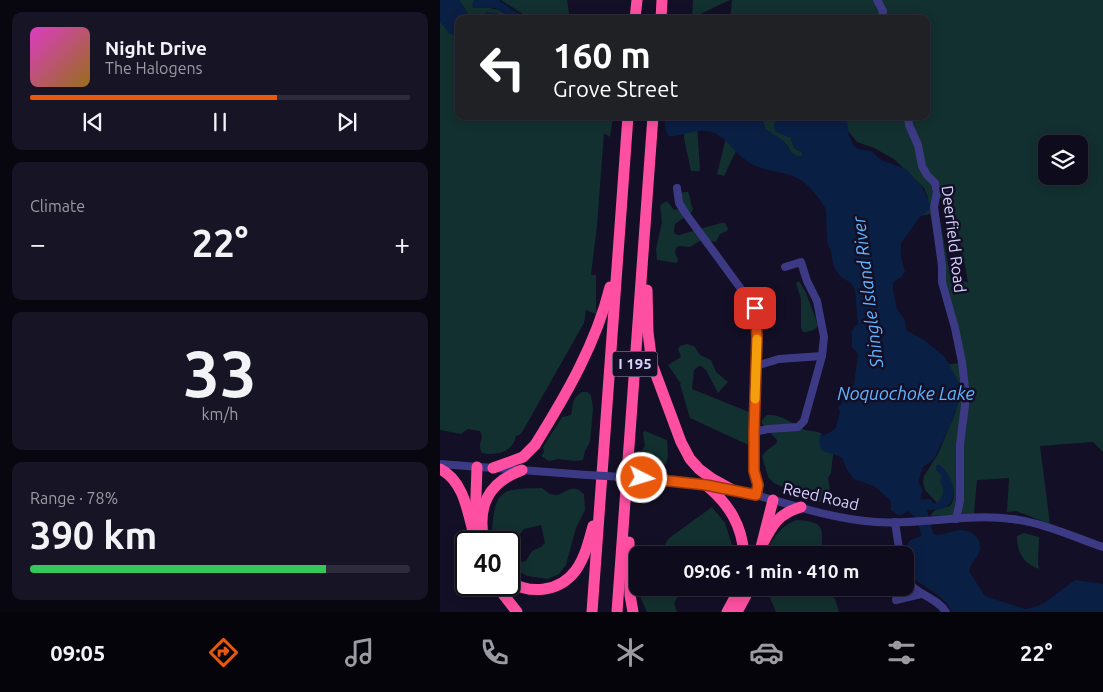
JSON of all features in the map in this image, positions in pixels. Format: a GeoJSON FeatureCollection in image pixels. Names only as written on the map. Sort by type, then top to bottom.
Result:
{"type":"FeatureCollection","features":[{"type":"Feature","properties":{"kind":"highway"},"geometry":{"type":"LineString","coordinates":[[636,15],[637,0]]}},
{"type":"Feature","properties":{"kind":"highway"},"geometry":{"type":"LineString","coordinates":[[661,15],[662,0]]}},
{"type":"Feature","properties":{"kind":"highway","name":"I 195"},"geometry":{"type":"LineString","coordinates":[[592,612],[628,120]]}},
{"type":"Feature","properties":{"kind":"highway","name":"I 195"},"geometry":{"type":"LineString","coordinates":[[617,612],[653,120]]}},
{"type":"Feature","properties":{"kind":"highway"},"geometry":{"type":"LineString","coordinates":[[646,219],[648,332],[654,371],[686,453],[705,474],[731,489]]}},
{"type":"Feature","properties":{"kind":"highway"},"geometry":{"type":"LineString","coordinates":[[493,468],[518,460],[531,450],[568,389],[584,359],[600,321],[618,254]]}},
{"type":"Feature","properties":{"kind":"highway"},"geometry":{"type":"LineString","coordinates":[[475,531],[477,467]]}},
{"type":"Feature","properties":{"kind":"highway"},"geometry":{"type":"LineString","coordinates":[[440,469],[452,477],[460,488],[473,531]]}},
{"type":"Feature","properties":{"kind":"highway"},"geometry":{"type":"LineString","coordinates":[[483,531],[482,519],[488,496],[500,481],[522,470]]}},
{"type":"Feature","properties":{"kind":"highway"},"geometry":{"type":"LineString","coordinates":[[628,471],[630,596],[633,612]]}},
{"type":"Feature","properties":{"kind":"highway"},"geometry":{"type":"LineString","coordinates":[[706,485],[721,498],[733,516],[741,534],[743,546]]}},
{"type":"Feature","properties":{"kind":"highway"},"geometry":{"type":"LineString","coordinates":[[762,546],[773,500]]}},
{"type":"Feature","properties":{"kind":"highway"},"geometry":{"type":"LineString","coordinates":[[520,588],[535,590],[554,587],[566,580],[574,572],[585,552],[600,503]]}},
{"type":"Feature","properties":{"kind":"highway"},"geometry":{"type":"LineString","coordinates":[[763,546],[771,528],[780,516],[801,507]]}},
{"type":"Feature","properties":{"kind":"highway"},"geometry":{"type":"LineString","coordinates":[[505,596],[517,612]]}},
{"type":"Feature","properties":{"kind":"highway"},"geometry":{"type":"LineString","coordinates":[[727,612],[736,596]]}},
{"type":"Feature","properties":{"kind":"highway"},"geometry":{"type":"LineString","coordinates":[[737,612],[746,596]]}},
{"type":"Feature","properties":{"kind":"street"},"geometry":{"type":"LineString","coordinates":[[877,0],[883,11],[882,15]]}},
{"type":"Feature","properties":{"kind":"street","name":"Deerfield Road"},"geometry":{"type":"LineString","coordinates":[[908,120],[918,145],[922,166],[935,184],[937,192],[934,207],[942,266],[942,282],[962,362],[965,405],[960,445],[960,501],[956,519]]}},
{"type":"Feature","properties":{"kind":"street"},"geometry":{"type":"LineString","coordinates":[[677,188],[680,203],[686,214],[755,308],[757,322],[754,471],[758,485],[756,495]]}},
{"type":"Feature","properties":{"kind":"street"},"geometry":{"type":"LineString","coordinates":[[754,432],[798,427],[804,421],[822,356],[824,337],[818,302],[807,281],[801,262],[785,267]]}},
{"type":"Feature","properties":{"kind":"street"},"geometry":{"type":"LineString","coordinates":[[756,366],[779,359],[822,356]]}},
{"type":"Feature","properties":{"kind":"street","name":"Reed Road"},"geometry":{"type":"LineString","coordinates":[[440,464],[642,478],[706,485],[731,489],[857,520],[877,522],[981,518],[1012,519],[1035,524],[1103,547]]}},
{"type":"Feature","properties":{"kind":"street"},"geometry":{"type":"LineString","coordinates":[[895,522],[899,546]]}},
{"type":"Feature","properties":{"kind":"street"},"geometry":{"type":"LineString","coordinates":[[914,589],[939,604],[946,612]]}},
{"type":"Feature","properties":{"kind":"street"},"geometry":{"type":"LineString","coordinates":[[896,600],[921,594]]}},
{"type":"Feature","properties":{"kind":"green space"},"geometry":{"type":"Polygon","coordinates":[[[459,0],[475,0],[473,2],[478,5],[501,11],[507,15],[468,15],[459,0]]]}},
{"type":"Feature","properties":{"kind":"green space"},"geometry":{"type":"Polygon","coordinates":[[[501,0],[567,0],[569,15],[524,15],[501,0]]]}},
{"type":"Feature","properties":{"kind":"green space"},"geometry":{"type":"Polygon","coordinates":[[[693,0],[730,0],[698,15],[692,15],[693,0]]]}},
{"type":"Feature","properties":{"kind":"green space"},"geometry":{"type":"Polygon","coordinates":[[[732,0],[1103,0],[1103,452],[1093,442],[1040,446],[1050,524],[1016,511],[1007,512],[1009,478],[977,480],[974,514],[930,516],[935,510],[950,506],[954,497],[951,482],[938,504],[925,490],[923,482],[924,476],[938,454],[956,411],[944,365],[959,363],[930,214],[920,216],[928,198],[924,188],[894,159],[874,148],[857,142],[839,120],[930,120],[930,15],[730,15],[732,0]],[[936,198],[951,280],[968,282],[952,199],[936,198]]]}},
{"type":"Feature","properties":{"kind":"green space"},"geometry":{"type":"Polygon","coordinates":[[[440,17],[455,34],[455,120],[613,120],[610,137],[604,133],[597,226],[591,275],[596,275],[596,314],[586,310],[584,323],[521,434],[516,436],[512,446],[504,452],[482,453],[480,449],[482,437],[480,431],[468,429],[461,434],[440,430],[440,17]]]}},
{"type":"Feature","properties":{"kind":"green space"},"geometry":{"type":"Polygon","coordinates":[[[763,120],[776,120],[774,127],[776,131],[791,138],[796,149],[803,153],[802,156],[792,153],[786,143],[765,129],[763,120]]]}},
{"type":"Feature","properties":{"kind":"green space"},"geometry":{"type":"Polygon","coordinates":[[[697,123],[700,171],[691,171],[684,133],[697,123]]]}},
{"type":"Feature","properties":{"kind":"green space"},"geometry":{"type":"Polygon","coordinates":[[[726,138],[736,151],[724,176],[717,174],[726,138]]]}},
{"type":"Feature","properties":{"kind":"green space"},"geometry":{"type":"Polygon","coordinates":[[[688,192],[693,209],[691,213],[675,224],[675,234],[679,235],[721,223],[725,223],[728,228],[727,231],[720,234],[716,242],[703,239],[690,247],[679,246],[676,248],[675,253],[678,259],[677,263],[657,260],[656,249],[662,222],[660,205],[667,201],[674,210],[679,209],[681,193],[688,192]]]}},
{"type":"Feature","properties":{"kind":"green space"},"geometry":{"type":"Polygon","coordinates":[[[799,281],[806,293],[818,325],[810,331],[803,332],[801,328],[801,299],[796,283],[799,281]]]}},
{"type":"Feature","properties":{"kind":"green space"},"geometry":{"type":"Polygon","coordinates":[[[687,344],[694,346],[700,355],[711,360],[716,372],[728,382],[718,393],[706,370],[699,366],[694,370],[692,389],[754,414],[755,448],[690,418],[681,384],[668,365],[681,357],[678,349],[680,346],[687,344]]]}},
{"type":"Feature","properties":{"kind":"green space"},"geometry":{"type":"Polygon","coordinates":[[[582,392],[587,392],[591,395],[593,409],[590,442],[583,460],[558,459],[549,461],[541,456],[544,452],[543,447],[562,417],[571,415],[573,402],[582,392]]]}},
{"type":"Feature","properties":{"kind":"green space"},"geometry":{"type":"Polygon","coordinates":[[[767,415],[782,417],[803,429],[822,434],[820,436],[822,450],[833,454],[831,473],[828,478],[831,496],[825,502],[816,502],[774,483],[768,477],[762,456],[777,443],[777,440],[762,424],[762,420],[767,415]]]}},
{"type":"Feature","properties":{"kind":"green space"},"geometry":{"type":"Polygon","coordinates":[[[645,431],[667,440],[668,457],[666,464],[642,463],[641,451],[645,446],[643,433],[645,431]]]}},
{"type":"Feature","properties":{"kind":"green space"},"geometry":{"type":"Polygon","coordinates":[[[542,488],[550,494],[557,495],[574,488],[584,494],[585,510],[576,528],[566,565],[559,574],[548,579],[527,576],[520,572],[520,561],[526,561],[532,551],[545,543],[541,525],[524,529],[520,534],[520,531],[492,530],[493,516],[499,499],[504,494],[518,489],[542,488]]]}},
{"type":"Feature","properties":{"kind":"green space"},"geometry":{"type":"Polygon","coordinates":[[[712,507],[725,523],[732,546],[664,546],[668,539],[712,507]]]}},
{"type":"Feature","properties":{"kind":"green space"},"geometry":{"type":"Polygon","coordinates":[[[797,520],[806,521],[818,525],[822,533],[822,546],[770,546],[781,529],[797,520]]]}},
{"type":"Feature","properties":{"kind":"green space"},"geometry":{"type":"Polygon","coordinates":[[[1024,533],[1039,537],[1039,569],[1029,564],[1020,552],[1017,536],[1024,533]]]}},
{"type":"Feature","properties":{"kind":"green space"},"geometry":{"type":"Polygon","coordinates":[[[640,596],[679,596],[674,603],[677,612],[647,612],[640,596]]]}},
{"type":"Feature","properties":{"kind":"green space"},"geometry":{"type":"Polygon","coordinates":[[[769,596],[832,596],[835,599],[839,612],[776,612],[769,596]]]}},
{"type":"Feature","properties":{"kind":"water"},"geometry":{"type":"Polygon","coordinates":[[[440,0],[459,0],[468,15],[455,15],[455,36],[449,33],[440,22],[440,0]]]}},
{"type":"Feature","properties":{"kind":"water"},"geometry":{"type":"Polygon","coordinates":[[[475,0],[499,0],[523,15],[504,15],[505,13],[495,8],[473,8],[472,4],[475,0]]]}},
{"type":"Feature","properties":{"kind":"water"},"geometry":{"type":"Polygon","coordinates":[[[487,12],[501,15],[483,15],[487,12]]]}},
{"type":"Feature","properties":{"kind":"water","name":"Noquochoke Lake"},"geometry":{"type":"Polygon","coordinates":[[[665,120],[763,120],[765,129],[786,143],[792,153],[802,156],[803,153],[794,148],[791,138],[776,132],[774,127],[776,120],[846,120],[849,136],[854,146],[858,149],[871,151],[881,160],[906,169],[922,187],[930,209],[920,217],[901,243],[901,257],[905,272],[893,283],[897,309],[905,320],[906,330],[924,340],[944,356],[961,386],[960,399],[949,428],[934,459],[923,467],[918,482],[923,490],[920,499],[930,499],[934,504],[940,500],[943,491],[940,482],[942,476],[936,470],[938,464],[946,472],[952,484],[953,496],[951,502],[940,509],[927,510],[933,533],[939,535],[963,530],[975,535],[979,541],[980,550],[969,571],[985,596],[1025,609],[1044,603],[1075,580],[1103,584],[1103,612],[952,612],[945,601],[914,579],[914,546],[907,545],[910,540],[922,536],[916,518],[908,511],[898,515],[891,510],[891,501],[874,486],[854,479],[847,470],[842,458],[825,452],[820,447],[820,436],[836,428],[840,412],[838,407],[847,392],[854,385],[858,355],[852,347],[852,330],[858,324],[855,290],[851,283],[841,277],[833,264],[827,242],[826,210],[824,206],[812,190],[801,180],[790,175],[763,169],[750,163],[717,134],[701,131],[668,136],[665,120]]]}},
{"type":"Feature","properties":{"kind":"slow traffic"},"geometry":{"type":"LineString","coordinates":[[755,399],[757,339]]}},
{"type":"Feature","properties":{"kind":"route"},"geometry":{"type":"LineString","coordinates":[[642,478],[706,485],[756,495],[758,485],[754,471],[757,337],[755,308]]}},
{"type":"Feature","properties":{"kind":"water label","name":"Shingle Island River"},"geometry":{"type":"Point","coordinates":[868,292]}}]}
